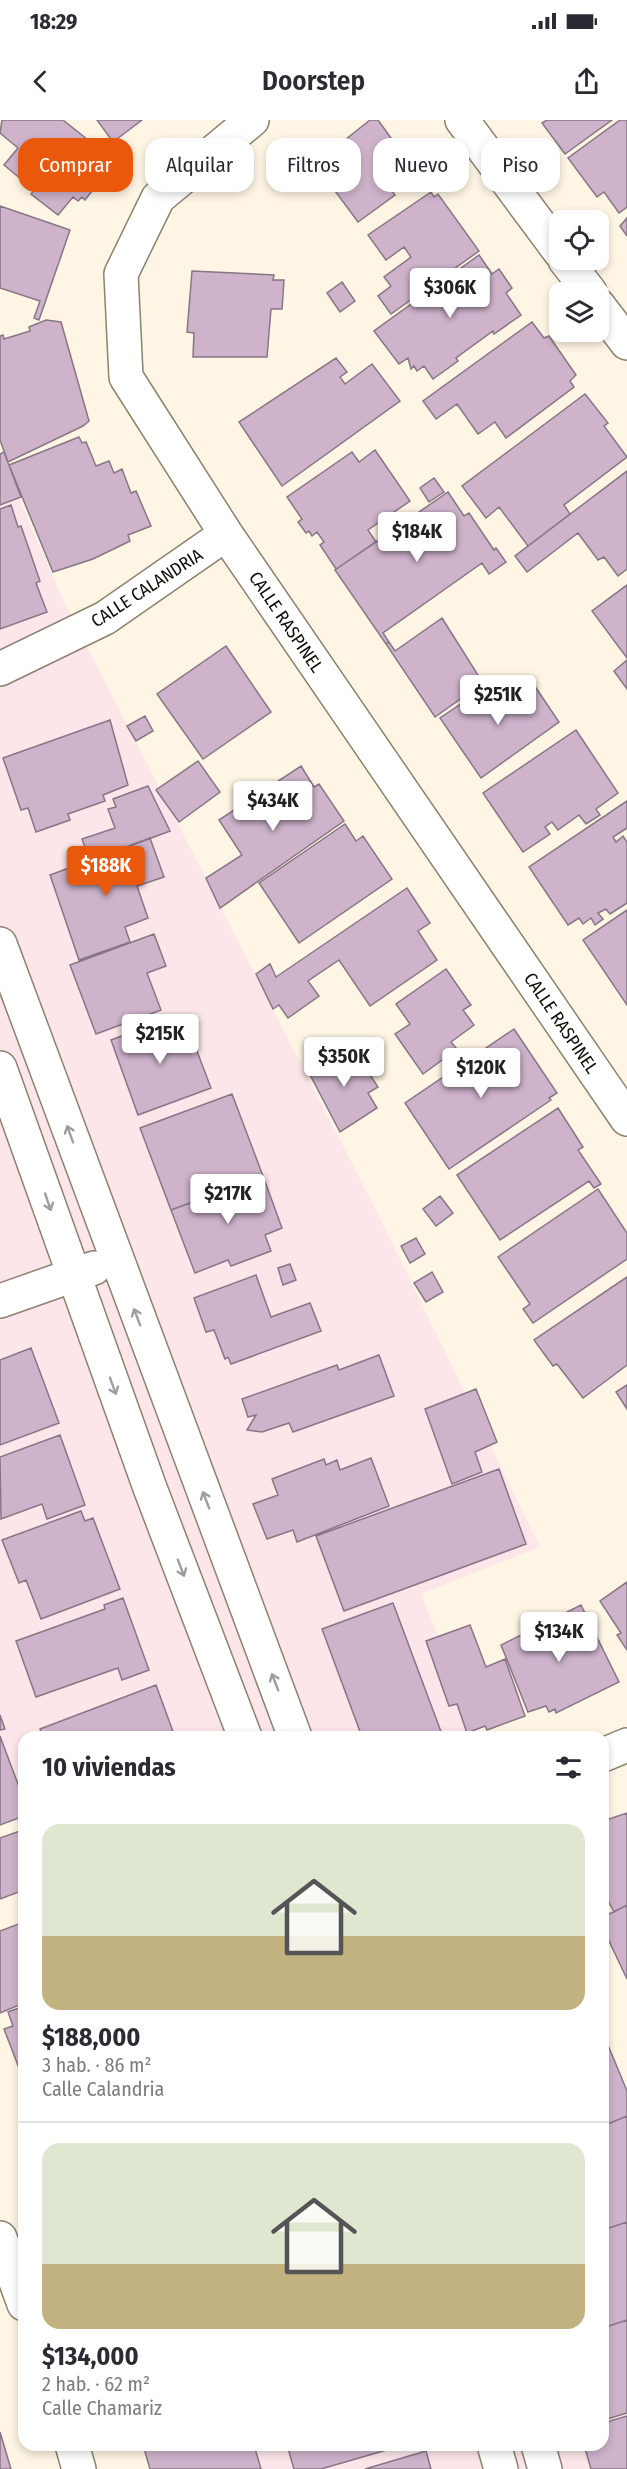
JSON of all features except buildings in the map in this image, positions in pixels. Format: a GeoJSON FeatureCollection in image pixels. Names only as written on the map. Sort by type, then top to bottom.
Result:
{"type":"FeatureCollection","features":[{"type":"Feature","properties":{"kind":"street","name":"CALLE RASPINEL"},"geometry":{"type":"LineString","coordinates":[[252,120],[158,198],[121,274],[126,377],[226,534],[627,1119]]}},
{"type":"Feature","properties":{"kind":"street"},"geometry":{"type":"LineString","coordinates":[[462,120],[549,237]]}},
{"type":"Feature","properties":{"kind":"street"},"geometry":{"type":"LineString","coordinates":[[573,270],[582,282]]}},
{"type":"Feature","properties":{"kind":"street"},"geometry":{"type":"LineString","coordinates":[[609,319],[627,343]]}},
{"type":"Feature","properties":{"kind":"street","name":"CALLE CALANDRIA"},"geometry":{"type":"LineString","coordinates":[[0,669],[105,618],[226,534]]}},
{"type":"Feature","properties":{"kind":"street"},"geometry":{"type":"LineString","coordinates":[[0,944],[116,1261],[294,1731]]}},
{"type":"Feature","properties":{"kind":"street"},"geometry":{"type":"LineString","coordinates":[[0,1068],[150,1488],[243,1731]]}},
{"type":"Feature","properties":{"kind":"street"},"geometry":{"type":"LineString","coordinates":[[0,1300],[116,1261]]}},
{"type":"Feature","properties":{"kind":"street"},"geometry":{"type":"LineString","coordinates":[[609,1752],[627,1745]]}},
{"type":"Feature","properties":{"kind":"street"},"geometry":{"type":"LineString","coordinates":[[0,2238],[18,2288]]}},
{"type":"Feature","properties":{"kind":"street"},"geometry":{"type":"LineString","coordinates":[[74,2451],[79,2469]]}},
{"type":"Feature","properties":{"kind":"street"},"geometry":{"type":"LineString","coordinates":[[496,2451],[501,2469]]}},
{"type":"Feature","properties":{"kind":"street"},"geometry":{"type":"LineString","coordinates":[[540,2451],[545,2469]]}},
{"type":"Feature","properties":{"kind":"shaded area"},"geometry":{"type":"Polygon","coordinates":[[[0,455],[64,602],[379,1216],[540,1547],[421,1594],[477,1731],[18,1731],[18,1777],[0,1734],[0,455]]]}},
{"type":"Feature","properties":{"kind":"shaded area"},"geometry":{"type":"Polygon","coordinates":[[[609,2058],[627,2102],[627,2469],[260,2469],[254,2451],[609,2451],[609,2058]]]}}]}
